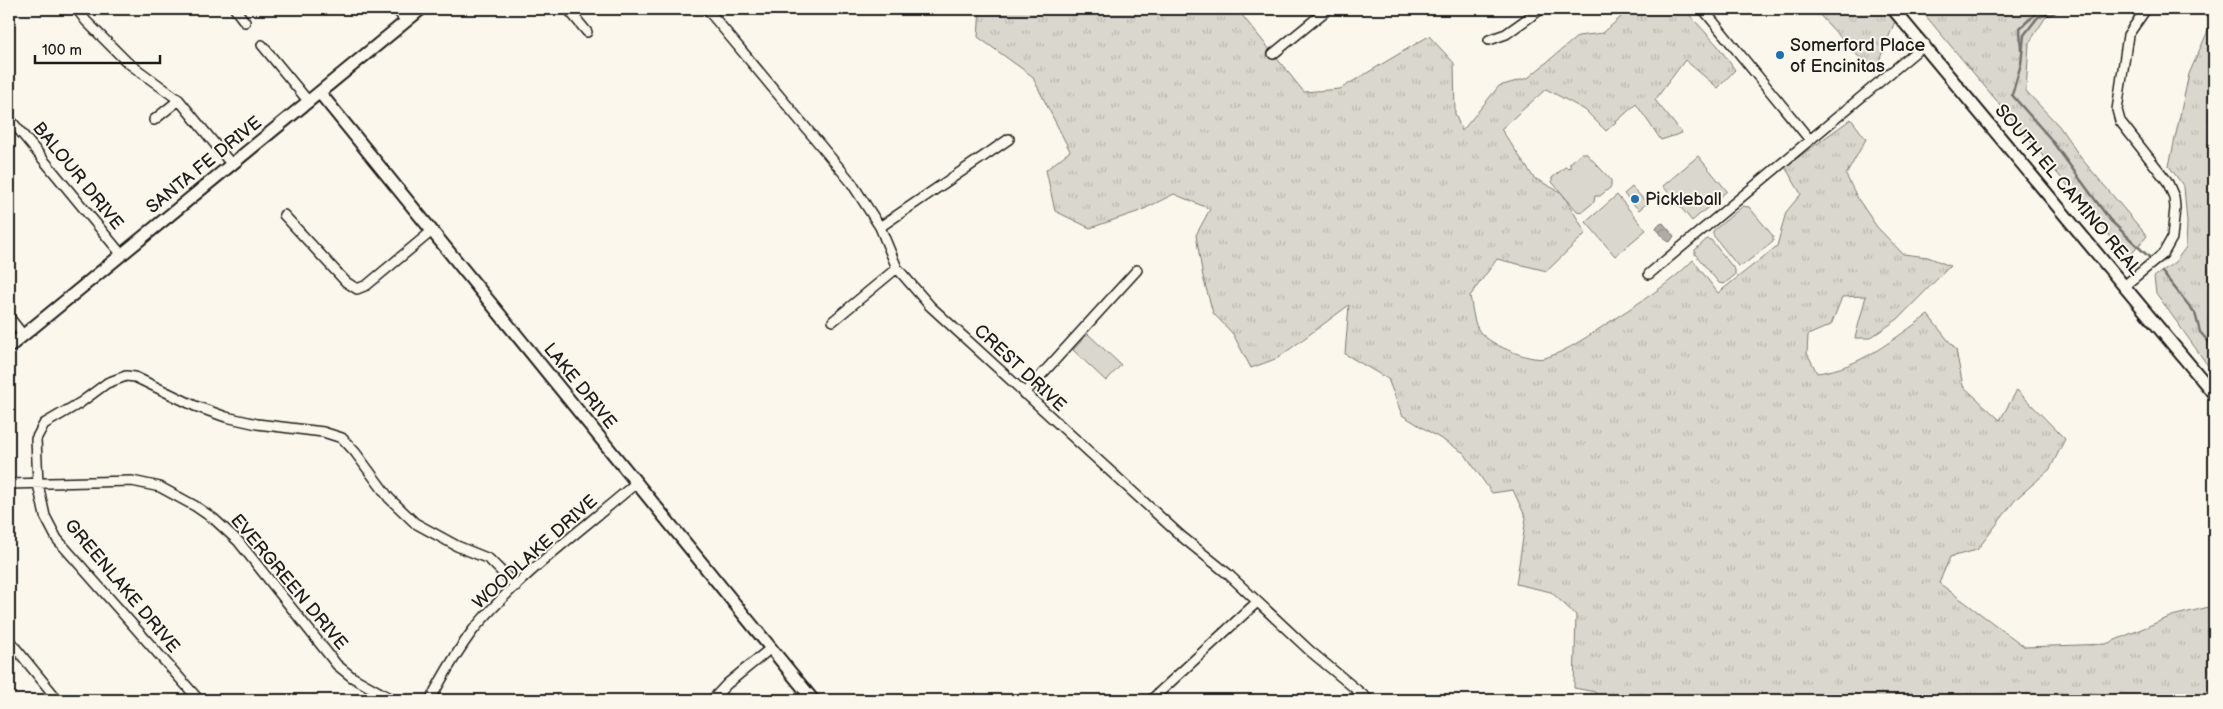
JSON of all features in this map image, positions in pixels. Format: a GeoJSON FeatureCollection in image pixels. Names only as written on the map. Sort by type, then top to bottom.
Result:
{"type":"FeatureCollection","features":[{"type":"Feature","properties":{"kind":"main road","name":"SANTA FE DRIVE"},"geometry":{"type":"LineString","coordinates":[[9,347],[421,9]]}},
{"type":"Feature","properties":{"kind":"main road","name":"SOUTH EL CAMINO REAL"},"geometry":{"type":"LineString","coordinates":[[1893,9],[1925,44],[2214,394]]}},
{"type":"Feature","properties":{"kind":"main road","name":"LAKE DRIVE"},"geometry":{"type":"LineString","coordinates":[[320,93],[813,700]]}},
{"type":"Feature","properties":{"kind":"street"},"geometry":{"type":"LineString","coordinates":[[77,9],[86,21],[127,62],[179,100],[232,165]]}},
{"type":"Feature","properties":{"kind":"street"},"geometry":{"type":"LineString","coordinates":[[234,9],[245,22]]}},
{"type":"Feature","properties":{"kind":"street"},"geometry":{"type":"LineString","coordinates":[[396,9],[406,21]]}},
{"type":"Feature","properties":{"kind":"street"},"geometry":{"type":"LineString","coordinates":[[568,9],[588,32]]}},
{"type":"Feature","properties":{"kind":"street","name":"CREST DRIVE"},"geometry":{"type":"LineString","coordinates":[[707,9],[851,182],[880,227],[897,268],[930,306],[1181,536],[1228,574],[1256,603],[1369,700]]}},
{"type":"Feature","properties":{"kind":"street"},"geometry":{"type":"LineString","coordinates":[[1273,54],[1328,9]]}},
{"type":"Feature","properties":{"kind":"street"},"geometry":{"type":"LineString","coordinates":[[1489,40],[1506,34],[1541,9]]}},
{"type":"Feature","properties":{"kind":"street"},"geometry":{"type":"LineString","coordinates":[[1703,9],[1810,140]]}},
{"type":"Feature","properties":{"kind":"street"},"geometry":{"type":"LineString","coordinates":[[2124,286],[2163,254],[2172,238],[2175,208],[2174,197],[2167,181],[2120,122],[2117,110],[2128,36],[2146,9]]}},
{"type":"Feature","properties":{"kind":"street"},"geometry":{"type":"LineString","coordinates":[[1649,274],[1925,44]]}},
{"type":"Feature","properties":{"kind":"street"},"geometry":{"type":"LineString","coordinates":[[262,45],[309,102]]}},
{"type":"Feature","properties":{"kind":"street"},"geometry":{"type":"LineString","coordinates":[[154,120],[179,100]]}},
{"type":"Feature","properties":{"kind":"street","name":"BALOUR DRIVE"},"geometry":{"type":"LineString","coordinates":[[9,118],[122,255]]}},
{"type":"Feature","properties":{"kind":"street"},"geometry":{"type":"LineString","coordinates":[[880,227],[1009,139]]}},
{"type":"Feature","properties":{"kind":"street"},"geometry":{"type":"LineString","coordinates":[[284,215],[346,282],[358,289],[367,285],[432,232]]}},
{"type":"Feature","properties":{"kind":"street"},"geometry":{"type":"LineString","coordinates":[[833,321],[897,268]]}},
{"type":"Feature","properties":{"kind":"street"},"geometry":{"type":"LineString","coordinates":[[1024,394],[1137,270]]}},
{"type":"Feature","properties":{"kind":"street"},"geometry":{"type":"LineString","coordinates":[[9,317],[23,335]]}},
{"type":"Feature","properties":{"kind":"street","name":"GREENLAKE DRIVE"},"geometry":{"type":"LineString","coordinates":[[199,700],[57,539],[45,516],[38,484],[36,440],[44,424],[120,376],[135,377],[195,406],[226,417],[257,424],[323,432],[342,438],[355,452],[389,498],[415,523],[457,546],[489,559],[516,586]]}},
{"type":"Feature","properties":{"kind":"street","name":"EVERGREEN DRIVE"},"geometry":{"type":"LineString","coordinates":[[9,484],[132,481],[160,487],[195,506],[214,519],[238,541],[337,665],[352,677],[393,700]]}},
{"type":"Feature","properties":{"kind":"street","name":"WOODLAKE DRIVE"},"geometry":{"type":"LineString","coordinates":[[430,700],[471,634],[516,586],[636,483]]}},
{"type":"Feature","properties":{"kind":"street"},"geometry":{"type":"LineString","coordinates":[[1151,700],[1256,603]]}},
{"type":"Feature","properties":{"kind":"street"},"geometry":{"type":"LineString","coordinates":[[9,640],[58,700]]}},
{"type":"Feature","properties":{"kind":"street"},"geometry":{"type":"LineString","coordinates":[[712,700],[727,684],[771,648]]}},
{"type":"Feature","properties":{"kind":"green space"},"geometry":{"type":"Polygon","coordinates":[[[980,9],[1237,9],[1304,92],[1340,89],[1429,36],[1454,63],[1455,114],[1462,131],[1499,86],[1528,78],[1578,36],[1603,33],[1630,9],[1684,9],[1718,46],[1735,70],[1718,88],[1685,60],[1655,100],[1682,133],[1661,140],[1636,104],[1606,131],[1585,110],[1546,89],[1501,129],[1534,178],[1562,193],[1586,233],[1547,271],[1497,259],[1470,296],[1478,329],[1489,340],[1508,350],[1529,357],[1545,358],[1579,342],[1644,300],[1675,277],[1693,260],[1718,293],[1777,246],[1786,212],[1801,194],[1785,167],[1851,119],[1866,139],[1846,175],[1858,199],[1877,227],[1903,254],[1928,257],[1950,266],[1898,319],[1870,338],[1855,338],[1866,296],[1842,297],[1831,325],[1808,335],[1807,353],[1817,373],[1833,370],[1862,359],[1889,343],[1928,315],[1956,350],[1963,386],[2000,420],[2017,390],[2065,439],[2050,469],[2016,499],[1977,550],[1950,557],[1939,583],[2025,647],[2106,644],[2172,616],[2213,606],[2214,700],[1598,700],[1595,692],[1574,688],[1576,615],[1551,592],[1516,584],[1526,518],[1513,490],[1492,493],[1464,453],[1402,415],[1388,379],[1345,354],[1349,305],[1278,358],[1251,368],[1233,334],[1213,313],[1203,277],[1196,235],[1210,209],[1174,194],[1140,211],[1090,228],[1055,211],[1046,170],[1070,151],[1032,76],[978,37],[980,9]]]}},
{"type":"Feature","properties":{"kind":"green space"},"geometry":{"type":"Polygon","coordinates":[[[1814,9],[1900,9],[1874,73],[1814,9]]]}},
{"type":"Feature","properties":{"kind":"green space"},"geometry":{"type":"Polygon","coordinates":[[[1920,9],[2051,9],[2029,43],[2026,91],[2059,126],[2081,158],[2147,236],[2128,258],[1920,9]]]}},
{"type":"Feature","properties":{"kind":"green space"},"geometry":{"type":"Polygon","coordinates":[[[2214,17],[2214,374],[2156,293],[2154,277],[2175,262],[2186,247],[2187,222],[2184,187],[2169,166],[2189,74],[2214,17]]]}},
{"type":"Feature","properties":{"kind":"green space"},"geometry":{"type":"Polygon","coordinates":[[[1582,153],[1586,153],[1611,180],[1611,187],[1600,196],[1595,196],[1594,202],[1582,212],[1577,211],[1552,182],[1552,178],[1565,167],[1570,168],[1570,163],[1582,153]]]}},
{"type":"Feature","properties":{"kind":"green space"},"geometry":{"type":"Polygon","coordinates":[[[1698,156],[1727,191],[1692,221],[1663,186],[1698,156]]]}},
{"type":"Feature","properties":{"kind":"green space","name":"Pickleball"},"geometry":{"type":"Polygon","coordinates":[[[1632,187],[1647,203],[1639,210],[1624,194],[1632,187]]]}},
{"type":"Feature","properties":{"kind":"green space"},"geometry":{"type":"Polygon","coordinates":[[[1617,195],[1646,230],[1615,256],[1586,222],[1617,195]]]}},
{"type":"Feature","properties":{"kind":"green space"},"geometry":{"type":"Polygon","coordinates":[[[1743,206],[1749,207],[1773,236],[1773,242],[1743,265],[1738,266],[1713,235],[1713,231],[1743,206]]]}},
{"type":"Feature","properties":{"kind":"green space"},"geometry":{"type":"Polygon","coordinates":[[[1707,239],[1711,240],[1735,270],[1735,275],[1724,284],[1719,283],[1695,254],[1695,250],[1707,239]]]}},
{"type":"Feature","properties":{"kind":"green space"},"geometry":{"type":"Polygon","coordinates":[[[1088,334],[1121,365],[1106,381],[1073,350],[1088,334]]]}},
{"type":"Feature","properties":{"kind":"water"},"geometry":{"type":"Polygon","coordinates":[[[1663,223],[1674,236],[1670,242],[1666,241],[1656,228],[1663,223]]]}},
{"type":"Feature","properties":{"kind":"waterway"},"geometry":{"type":"LineString","coordinates":[[2021,50],[2020,28],[2041,9]]}},
{"type":"Feature","properties":{"kind":"waterway"},"geometry":{"type":"LineString","coordinates":[[2058,9],[2054,13],[2038,17],[2024,35],[2021,64],[2012,95],[2049,137],[2110,220],[2149,257]]}},
{"type":"Feature","properties":{"kind":"waterway"},"geometry":{"type":"LineString","coordinates":[[2162,272],[2195,313],[2200,332],[2214,348]]}},
{"type":"Feature","properties":{"kind":"place","name":"Somerford Place of Encinitas"},"geometry":{"type":"Point","coordinates":[1780,55]}},
{"type":"Feature","properties":{"kind":"place","name":"Pickleball"},"geometry":{"type":"Point","coordinates":[1635,199]}}]}
